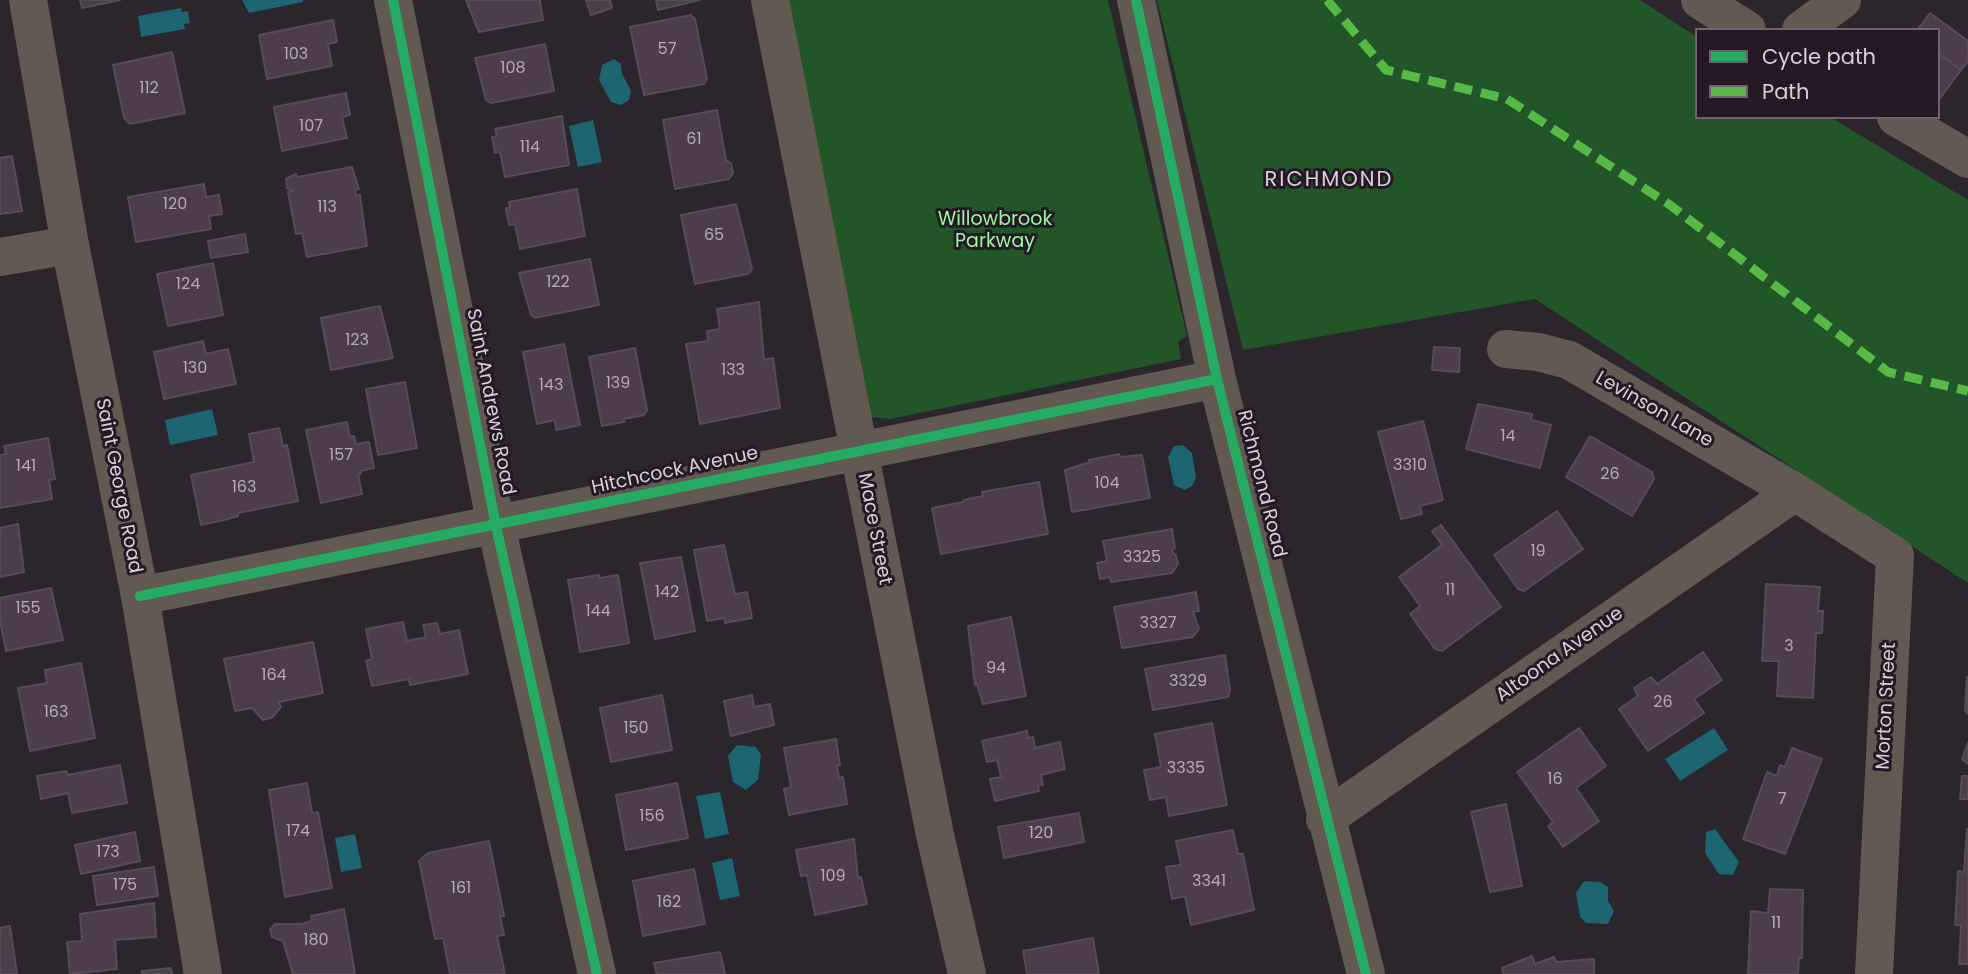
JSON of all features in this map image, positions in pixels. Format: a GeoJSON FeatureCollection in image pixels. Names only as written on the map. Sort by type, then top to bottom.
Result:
{"type":"FeatureCollection","features":[{"type":"Feature","properties":{"kind":"street","name":"Saint George Road"},"geometry":{"type":"LineString","coordinates":[[28,0],[70,245],[140,596],[203,974]]}},
{"type":"Feature","properties":{"kind":"street","name":"Saint Andrews Road"},"geometry":{"type":"LineString","coordinates":[[393,0],[496,526],[597,974]]}},
{"type":"Feature","properties":{"kind":"street","name":"Mace Street"},"geometry":{"type":"LineString","coordinates":[[769,0],[935,835],[967,974]]}},
{"type":"Feature","properties":{"kind":"street","name":"Richmond Road"},"geometry":{"type":"LineString","coordinates":[[1136,0],[1217,379],[1325,819],[1366,974]]}},
{"type":"Feature","properties":{"kind":"street"},"geometry":{"type":"LineString","coordinates":[[1700,0],[1744,28]]}},
{"type":"Feature","properties":{"kind":"street"},"geometry":{"type":"LineString","coordinates":[[1804,28],[1842,0]]}},
{"type":"Feature","properties":{"kind":"street"},"geometry":{"type":"LineString","coordinates":[[1899,119],[1968,159]]}},
{"type":"Feature","properties":{"kind":"street"},"geometry":{"type":"LineString","coordinates":[[0,257],[70,245]]}},
{"type":"Feature","properties":{"kind":"street","name":"Levinson Lane"},"geometry":{"type":"LineString","coordinates":[[1506,349],[1538,352],[1569,360],[1795,492]]}},
{"type":"Feature","properties":{"kind":"street","name":"Hitchcock Avenue"},"geometry":{"type":"LineString","coordinates":[[140,596],[1217,379]]}},
{"type":"Feature","properties":{"kind":"street","name":"Altoona Avenue"},"geometry":{"type":"LineString","coordinates":[[1325,819],[1795,492]]}},
{"type":"Feature","properties":{"kind":"street","name":"Morton Street"},"geometry":{"type":"LineString","coordinates":[[1795,492],[1895,556],[1874,974]]}},
{"type":"Feature","properties":{"kind":"green space","name":"Willowbrook Parkway"},"geometry":{"type":"Polygon","coordinates":[[[781,0],[1108,0],[1187,336],[1178,342],[1181,359],[890,419],[870,417],[781,0]]]}},
{"type":"Feature","properties":{"kind":"green space"},"geometry":{"type":"Polygon","coordinates":[[[1157,0],[1640,0],[1695,36],[1695,119],[1833,119],[1968,200],[1968,583],[1535,299],[1243,350],[1157,0]]]}},
{"type":"Feature","properties":{"kind":"water"},"geometry":{"type":"Polygon","coordinates":[[[242,0],[303,0],[303,2],[249,13],[242,0]]]}},
{"type":"Feature","properties":{"kind":"water"},"geometry":{"type":"Polygon","coordinates":[[[181,8],[182,12],[188,11],[190,23],[184,24],[185,29],[141,37],[138,16],[181,8]]]}},
{"type":"Feature","properties":{"kind":"water"},"geometry":{"type":"Polygon","coordinates":[[[614,59],[621,64],[622,74],[631,91],[629,100],[621,105],[611,102],[599,80],[602,65],[614,59]]]}},
{"type":"Feature","properties":{"kind":"water"},"geometry":{"type":"Polygon","coordinates":[[[593,120],[602,162],[578,167],[569,126],[593,120]]]}},
{"type":"Feature","properties":{"kind":"water"},"geometry":{"type":"Polygon","coordinates":[[[212,409],[218,435],[170,445],[165,420],[212,409]]]}},
{"type":"Feature","properties":{"kind":"water"},"geometry":{"type":"Polygon","coordinates":[[[1183,445],[1192,453],[1196,478],[1192,486],[1185,490],[1174,485],[1168,457],[1174,446],[1183,445]]]}},
{"type":"Feature","properties":{"kind":"water"},"geometry":{"type":"Polygon","coordinates":[[[1714,728],[1728,750],[1680,781],[1665,759],[1714,728]]]}},
{"type":"Feature","properties":{"kind":"water"},"geometry":{"type":"Polygon","coordinates":[[[737,745],[756,747],[761,755],[758,780],[746,790],[733,782],[728,756],[737,745]]]}},
{"type":"Feature","properties":{"kind":"water"},"geometry":{"type":"Polygon","coordinates":[[[720,792],[729,834],[705,839],[696,796],[720,792]]]}},
{"type":"Feature","properties":{"kind":"water"},"geometry":{"type":"Polygon","coordinates":[[[1715,829],[1739,862],[1733,875],[1719,874],[1705,853],[1706,832],[1715,829]]]}},
{"type":"Feature","properties":{"kind":"water"},"geometry":{"type":"Polygon","coordinates":[[[355,834],[362,868],[341,872],[335,838],[355,834]]]}},
{"type":"Feature","properties":{"kind":"water"},"geometry":{"type":"Polygon","coordinates":[[[732,858],[740,896],[720,900],[712,863],[732,858]]]}},
{"type":"Feature","properties":{"kind":"water"},"geometry":{"type":"Polygon","coordinates":[[[1584,881],[1600,882],[1608,887],[1608,901],[1614,911],[1608,924],[1586,923],[1580,917],[1576,893],[1584,881]]]}},
{"type":"Feature","properties":{"kind":"building"},"geometry":{"type":"Polygon","coordinates":[[[80,0],[120,0],[82,8],[80,0]]]}},
{"type":"Feature","properties":{"kind":"building"},"geometry":{"type":"Polygon","coordinates":[[[466,0],[540,0],[543,20],[479,32],[466,0]]]}},
{"type":"Feature","properties":{"kind":"building"},"geometry":{"type":"Polygon","coordinates":[[[586,0],[610,0],[612,8],[591,15],[586,0]]]}},
{"type":"Feature","properties":{"kind":"building"},"geometry":{"type":"Polygon","coordinates":[[[656,0],[700,0],[658,10],[656,0]]]}},
{"type":"Feature","properties":{"kind":"building"},"geometry":{"type":"Polygon","coordinates":[[[1930,13],[1968,41],[1968,61],[1961,70],[1940,54],[1940,28],[1919,28],[1930,13]]]}},
{"type":"Feature","properties":{"kind":"building"},"geometry":{"type":"Polygon","coordinates":[[[691,15],[695,19],[707,79],[704,84],[644,95],[630,27],[691,15]]]}},
{"type":"Feature","properties":{"kind":"building"},"geometry":{"type":"Polygon","coordinates":[[[333,20],[337,42],[328,44],[332,66],[267,79],[259,35],[333,20]]]}},
{"type":"Feature","properties":{"kind":"building"},"geometry":{"type":"Polygon","coordinates":[[[545,44],[554,91],[491,103],[486,100],[475,58],[545,44]]]}},
{"type":"Feature","properties":{"kind":"building"},"geometry":{"type":"Polygon","coordinates":[[[172,52],[185,113],[130,124],[124,118],[113,65],[172,52]]]}},
{"type":"Feature","properties":{"kind":"building"},"geometry":{"type":"Polygon","coordinates":[[[1940,54],[1961,70],[1940,98],[1940,54]]]}},
{"type":"Feature","properties":{"kind":"building"},"geometry":{"type":"Polygon","coordinates":[[[346,93],[350,115],[342,117],[347,138],[282,151],[274,107],[346,93]]]}},
{"type":"Feature","properties":{"kind":"building"},"geometry":{"type":"Polygon","coordinates":[[[717,110],[726,160],[731,163],[733,173],[729,179],[675,189],[663,120],[717,110]]]}},
{"type":"Feature","properties":{"kind":"building"},"geometry":{"type":"Polygon","coordinates":[[[562,116],[569,165],[505,177],[500,152],[495,153],[492,137],[497,136],[495,129],[562,116]]]}},
{"type":"Feature","properties":{"kind":"building"},"geometry":{"type":"Polygon","coordinates":[[[12,156],[22,211],[0,214],[0,158],[12,156]]]}},
{"type":"Feature","properties":{"kind":"building"},"geometry":{"type":"Polygon","coordinates":[[[352,167],[359,189],[355,190],[356,196],[360,195],[367,246],[307,257],[302,233],[296,234],[288,192],[293,191],[287,188],[286,179],[296,174],[297,177],[352,167]]]}},
{"type":"Feature","properties":{"kind":"building"},"geometry":{"type":"Polygon","coordinates":[[[204,184],[206,197],[219,195],[222,214],[209,216],[211,229],[136,242],[128,197],[204,184]]]}},
{"type":"Feature","properties":{"kind":"building"},"geometry":{"type":"Polygon","coordinates":[[[577,189],[585,236],[520,249],[515,224],[509,225],[506,208],[510,208],[509,202],[577,189]]]}},
{"type":"Feature","properties":{"kind":"building"},"geometry":{"type":"Polygon","coordinates":[[[736,204],[752,269],[748,274],[695,284],[681,215],[736,204]]]}},
{"type":"Feature","properties":{"kind":"building"},"geometry":{"type":"Polygon","coordinates":[[[245,234],[248,252],[211,258],[208,241],[245,234]]]}},
{"type":"Feature","properties":{"kind":"building"},"geometry":{"type":"Polygon","coordinates":[[[590,259],[599,305],[535,318],[531,315],[519,273],[590,259]]]}},
{"type":"Feature","properties":{"kind":"building"},"geometry":{"type":"Polygon","coordinates":[[[213,263],[223,315],[168,326],[157,274],[213,263]]]}},
{"type":"Feature","properties":{"kind":"building"},"geometry":{"type":"Polygon","coordinates":[[[759,302],[764,360],[773,358],[780,408],[700,424],[686,344],[708,341],[707,331],[720,329],[717,309],[759,302]]]}},
{"type":"Feature","properties":{"kind":"building"},"geometry":{"type":"Polygon","coordinates":[[[380,306],[393,358],[331,370],[321,318],[380,306]]]}},
{"type":"Feature","properties":{"kind":"building"},"geometry":{"type":"Polygon","coordinates":[[[203,341],[206,354],[228,349],[236,384],[164,399],[154,352],[203,341]]]}},
{"type":"Feature","properties":{"kind":"building"},"geometry":{"type":"Polygon","coordinates":[[[564,344],[580,425],[556,430],[555,420],[537,424],[523,352],[564,344]]]}},
{"type":"Feature","properties":{"kind":"building"},"geometry":{"type":"Polygon","coordinates":[[[1434,347],[1460,348],[1459,372],[1432,370],[1434,347]]]}},
{"type":"Feature","properties":{"kind":"building"},"geometry":{"type":"Polygon","coordinates":[[[635,348],[647,410],[644,415],[602,426],[589,357],[635,348]]]}},
{"type":"Feature","properties":{"kind":"building"},"geometry":{"type":"Polygon","coordinates":[[[405,382],[417,448],[378,455],[366,389],[405,382]]]}},
{"type":"Feature","properties":{"kind":"building"},"geometry":{"type":"Polygon","coordinates":[[[1478,404],[1532,414],[1531,420],[1551,425],[1540,468],[1466,449],[1478,404]]]}},
{"type":"Feature","properties":{"kind":"building"},"geometry":{"type":"Polygon","coordinates":[[[1423,421],[1443,500],[1420,506],[1422,514],[1401,519],[1378,432],[1423,421]]]}},
{"type":"Feature","properties":{"kind":"building"},"geometry":{"type":"Polygon","coordinates":[[[347,422],[350,437],[354,436],[356,444],[369,442],[374,468],[360,471],[361,474],[358,474],[362,494],[321,503],[306,430],[347,422]]]}},
{"type":"Feature","properties":{"kind":"building"},"geometry":{"type":"Polygon","coordinates":[[[279,428],[283,446],[287,445],[298,501],[238,513],[238,516],[201,525],[191,475],[254,462],[249,434],[279,428]]]}},
{"type":"Feature","properties":{"kind":"building"},"geometry":{"type":"Polygon","coordinates":[[[1590,436],[1652,472],[1654,479],[1632,516],[1566,477],[1590,436]]]}},
{"type":"Feature","properties":{"kind":"building"},"geometry":{"type":"Polygon","coordinates":[[[48,438],[55,479],[49,480],[52,499],[0,508],[0,455],[6,454],[4,446],[48,438]]]}},
{"type":"Feature","properties":{"kind":"building"},"geometry":{"type":"Polygon","coordinates":[[[1119,454],[1120,457],[1142,455],[1150,498],[1072,512],[1065,470],[1090,462],[1089,460],[1119,454]]]}},
{"type":"Feature","properties":{"kind":"building"},"geometry":{"type":"Polygon","coordinates":[[[1039,482],[1048,534],[941,554],[932,508],[983,496],[982,492],[1039,482]]]}},
{"type":"Feature","properties":{"kind":"building"},"geometry":{"type":"Polygon","coordinates":[[[1557,511],[1583,549],[1524,591],[1518,589],[1494,555],[1557,511]]]}},
{"type":"Feature","properties":{"kind":"building"},"geometry":{"type":"Polygon","coordinates":[[[18,524],[24,572],[0,577],[0,528],[18,524]]]}},
{"type":"Feature","properties":{"kind":"building"},"geometry":{"type":"Polygon","coordinates":[[[1441,525],[1501,607],[1442,651],[1435,649],[1410,614],[1420,606],[1399,577],[1442,545],[1432,531],[1441,525]]]}},
{"type":"Feature","properties":{"kind":"building"},"geometry":{"type":"Polygon","coordinates":[[[1172,529],[1175,548],[1172,549],[1178,564],[1172,573],[1111,582],[1110,577],[1100,579],[1097,563],[1107,561],[1103,541],[1172,529]]]}},
{"type":"Feature","properties":{"kind":"building"},"geometry":{"type":"Polygon","coordinates":[[[724,545],[735,594],[747,592],[752,618],[725,623],[725,618],[707,621],[694,550],[724,545]]]}},
{"type":"Feature","properties":{"kind":"building"},"geometry":{"type":"Polygon","coordinates":[[[681,557],[695,631],[655,639],[640,563],[681,557]]]}},
{"type":"Feature","properties":{"kind":"building"},"geometry":{"type":"Polygon","coordinates":[[[599,575],[599,578],[618,575],[629,643],[580,652],[568,580],[599,575]]]}},
{"type":"Feature","properties":{"kind":"building"},"geometry":{"type":"Polygon","coordinates":[[[1766,584],[1820,587],[1818,611],[1823,611],[1822,633],[1816,633],[1813,698],[1777,696],[1779,661],[1762,661],[1766,584]]]}},
{"type":"Feature","properties":{"kind":"building"},"geometry":{"type":"Polygon","coordinates":[[[51,588],[63,640],[6,651],[0,621],[0,598],[51,588]]]}},
{"type":"Feature","properties":{"kind":"building"},"geometry":{"type":"Polygon","coordinates":[[[1196,592],[1199,611],[1193,612],[1199,629],[1193,637],[1122,648],[1114,607],[1196,592]]]}},
{"type":"Feature","properties":{"kind":"building"},"geometry":{"type":"Polygon","coordinates":[[[1011,617],[1026,696],[983,704],[977,684],[975,685],[968,626],[1011,617]]]}},
{"type":"Feature","properties":{"kind":"building"},"geometry":{"type":"Polygon","coordinates":[[[403,622],[407,641],[426,637],[423,625],[437,623],[440,634],[459,630],[468,674],[410,685],[409,679],[372,686],[366,661],[372,659],[366,629],[403,622]]]}},
{"type":"Feature","properties":{"kind":"building"},"geometry":{"type":"Polygon","coordinates":[[[313,642],[323,693],[279,702],[281,707],[273,717],[263,720],[252,708],[235,711],[224,659],[313,642]]]}},
{"type":"Feature","properties":{"kind":"building"},"geometry":{"type":"Polygon","coordinates":[[[1703,652],[1722,680],[1694,699],[1704,713],[1648,751],[1619,709],[1638,696],[1634,688],[1651,677],[1657,684],[1703,652]]]}},
{"type":"Feature","properties":{"kind":"building"},"geometry":{"type":"Polygon","coordinates":[[[1225,655],[1230,690],[1228,697],[1153,710],[1145,669],[1225,655]]]}},
{"type":"Feature","properties":{"kind":"building"},"geometry":{"type":"Polygon","coordinates":[[[81,663],[95,738],[30,751],[18,688],[47,683],[45,670],[81,663]]]}},
{"type":"Feature","properties":{"kind":"building"},"geometry":{"type":"Polygon","coordinates":[[[1968,677],[1968,714],[1965,711],[1968,677]]]}},
{"type":"Feature","properties":{"kind":"building"},"geometry":{"type":"Polygon","coordinates":[[[662,695],[672,750],[611,762],[600,708],[662,695]]]}},
{"type":"Feature","properties":{"kind":"building"},"geometry":{"type":"Polygon","coordinates":[[[752,695],[754,707],[770,704],[774,725],[731,736],[724,701],[752,695]]]}},
{"type":"Feature","properties":{"kind":"building"},"geometry":{"type":"Polygon","coordinates":[[[1212,723],[1227,805],[1169,816],[1166,797],[1150,800],[1144,770],[1161,767],[1155,734],[1212,723]]]}},
{"type":"Feature","properties":{"kind":"building"},"geometry":{"type":"Polygon","coordinates":[[[1579,728],[1606,766],[1576,788],[1599,821],[1563,847],[1548,826],[1553,822],[1517,772],[1579,728]]]}},
{"type":"Feature","properties":{"kind":"building"},"geometry":{"type":"Polygon","coordinates":[[[1027,731],[1028,738],[1033,737],[1035,748],[1060,742],[1065,769],[1041,775],[1043,785],[1038,786],[1039,791],[995,801],[990,779],[1001,777],[997,760],[987,762],[982,741],[1027,731]]]}},
{"type":"Feature","properties":{"kind":"building"},"geometry":{"type":"Polygon","coordinates":[[[836,739],[839,778],[843,777],[847,804],[789,815],[784,789],[791,787],[784,748],[836,739]]]}},
{"type":"Feature","properties":{"kind":"building"},"geometry":{"type":"Polygon","coordinates":[[[1968,743],[1968,764],[1962,759],[1968,743]]]}},
{"type":"Feature","properties":{"kind":"building"},"geometry":{"type":"Polygon","coordinates":[[[1792,748],[1822,759],[1785,854],[1743,839],[1767,772],[1777,776],[1780,765],[1785,767],[1792,748]]]}},
{"type":"Feature","properties":{"kind":"building"},"geometry":{"type":"Polygon","coordinates":[[[120,765],[127,803],[72,813],[68,793],[41,799],[37,776],[66,771],[68,775],[120,765]]]}},
{"type":"Feature","properties":{"kind":"building"},"geometry":{"type":"Polygon","coordinates":[[[1962,776],[1968,776],[1968,799],[1960,799],[1962,776]]]}},
{"type":"Feature","properties":{"kind":"building"},"geometry":{"type":"Polygon","coordinates":[[[307,783],[312,813],[318,812],[332,888],[285,897],[269,790],[307,783]]]}},
{"type":"Feature","properties":{"kind":"building"},"geometry":{"type":"Polygon","coordinates":[[[677,783],[688,838],[626,850],[616,795],[677,783]]]}},
{"type":"Feature","properties":{"kind":"building"},"geometry":{"type":"Polygon","coordinates":[[[1506,804],[1522,886],[1490,892],[1471,812],[1506,804]]]}},
{"type":"Feature","properties":{"kind":"building"},"geometry":{"type":"Polygon","coordinates":[[[1079,813],[1084,842],[1004,858],[998,827],[1079,813]]]}},
{"type":"Feature","properties":{"kind":"building"},"geometry":{"type":"Polygon","coordinates":[[[1967,829],[1968,964],[1959,964],[1961,925],[1955,925],[1958,871],[1964,872],[1967,829]]]}},
{"type":"Feature","properties":{"kind":"building"},"geometry":{"type":"Polygon","coordinates":[[[1233,830],[1238,854],[1243,854],[1254,910],[1191,925],[1185,896],[1172,899],[1166,867],[1181,865],[1176,841],[1233,830]]]}},
{"type":"Feature","properties":{"kind":"building"},"geometry":{"type":"Polygon","coordinates":[[[135,832],[140,861],[81,874],[75,845],[135,832]]]}},
{"type":"Feature","properties":{"kind":"building"},"geometry":{"type":"Polygon","coordinates":[[[854,839],[858,878],[861,877],[867,904],[815,915],[807,875],[801,876],[796,850],[854,839]]]}},
{"type":"Feature","properties":{"kind":"building"},"geometry":{"type":"Polygon","coordinates":[[[489,841],[504,916],[500,916],[504,935],[497,936],[505,974],[450,974],[443,938],[435,939],[419,861],[428,853],[489,841]]]}},
{"type":"Feature","properties":{"kind":"building"},"geometry":{"type":"Polygon","coordinates":[[[154,867],[158,896],[97,905],[93,876],[154,867]]]}},
{"type":"Feature","properties":{"kind":"building"},"geometry":{"type":"Polygon","coordinates":[[[694,869],[705,924],[643,936],[633,881],[694,869]]]}},
{"type":"Feature","properties":{"kind":"building"},"geometry":{"type":"Polygon","coordinates":[[[1770,889],[1803,890],[1802,958],[1799,958],[1798,974],[1748,974],[1751,911],[1768,913],[1770,889]]]}},
{"type":"Feature","properties":{"kind":"building"},"geometry":{"type":"Polygon","coordinates":[[[154,903],[156,937],[115,940],[117,969],[70,974],[67,942],[82,941],[80,914],[154,903]]]}},
{"type":"Feature","properties":{"kind":"building"},"geometry":{"type":"Polygon","coordinates":[[[344,909],[355,974],[293,974],[283,941],[272,937],[270,930],[275,924],[302,924],[312,921],[311,916],[344,909]]]}},
{"type":"Feature","properties":{"kind":"building"},"geometry":{"type":"Polygon","coordinates":[[[10,926],[17,974],[0,974],[0,928],[10,926]]]}},
{"type":"Feature","properties":{"kind":"building"},"geometry":{"type":"Polygon","coordinates":[[[1093,938],[1099,974],[1027,974],[1023,951],[1093,938]]]}},
{"type":"Feature","properties":{"kind":"building"},"geometry":{"type":"Polygon","coordinates":[[[720,952],[725,974],[657,974],[654,963],[720,952]]]}},
{"type":"Feature","properties":{"kind":"building"},"geometry":{"type":"Polygon","coordinates":[[[1532,956],[1535,964],[1554,957],[1556,962],[1594,959],[1594,974],[1504,974],[1502,968],[1532,956]]]}},
{"type":"Feature","properties":{"kind":"building"},"geometry":{"type":"Polygon","coordinates":[[[171,968],[172,974],[142,974],[142,971],[171,968]]]}},
{"type":"Feature","properties":{"kind":"marked path"},"geometry":{"type":"LineString","coordinates":[[1327,0],[1386,70],[1507,99],[1670,205],[1888,372],[1968,391]]}},
{"type":"Feature","properties":{"kind":"cycle path"},"geometry":{"type":"LineString","coordinates":[[393,0],[496,526],[597,974]]}},
{"type":"Feature","properties":{"kind":"cycle path"},"geometry":{"type":"LineString","coordinates":[[1136,0],[1217,379],[1366,974]]}},
{"type":"Feature","properties":{"kind":"cycle path"},"geometry":{"type":"LineString","coordinates":[[140,596],[1217,379]]}},
{"type":"Feature","properties":{"kind":"district","name":"RICHMOND"},"geometry":{"type":"Point","coordinates":[1329,181]}}]}
